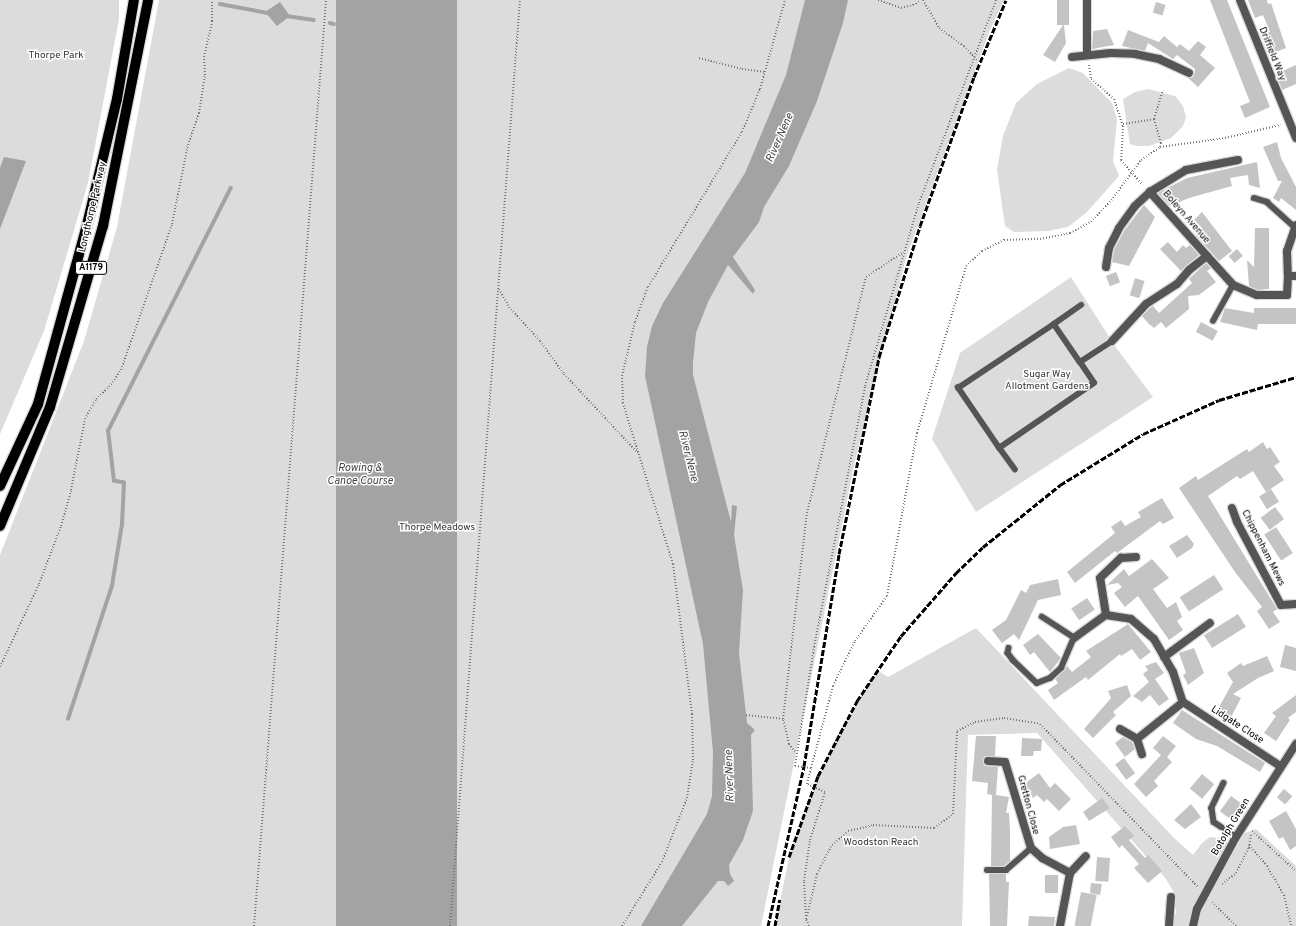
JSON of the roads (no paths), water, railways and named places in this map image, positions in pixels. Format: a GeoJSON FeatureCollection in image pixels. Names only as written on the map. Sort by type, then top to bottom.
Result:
{"type":"FeatureCollection","features":[{"type":"Feature","properties":{"kind":"main road","name":"Longthorpe Parkway"},"geometry":{"type":"LineString","coordinates":[[0,486],[38,404],[86,229],[117,99],[134,0]]}},
{"type":"Feature","properties":{"kind":"main road","name":"Longthorpe Parkway"},"geometry":{"type":"LineString","coordinates":[[0,526],[50,407],[103,226],[148,0]]}},
{"type":"Feature","properties":{"kind":"street"},"geometry":{"type":"LineString","coordinates":[[1087,0],[1087,56]]}},
{"type":"Feature","properties":{"kind":"street","name":"Driffield Way"},"geometry":{"type":"LineString","coordinates":[[1240,0],[1296,138]]}},
{"type":"Feature","properties":{"kind":"street"},"geometry":{"type":"LineString","coordinates":[[1072,58],[1111,53],[1136,54],[1159,59],[1189,73]]}},
{"type":"Feature","properties":{"kind":"street","name":"Boleyn Avenue"},"geometry":{"type":"LineString","coordinates":[[1106,267],[1109,248],[1119,228],[1135,206],[1150,192],[1186,170],[1238,160]]}},
{"type":"Feature","properties":{"kind":"street","name":"Boleyn Avenue"},"geometry":{"type":"LineString","coordinates":[[1150,192],[1233,285],[1257,295],[1287,295],[1292,276],[1287,251],[1295,226]]}},
{"type":"Feature","properties":{"kind":"street","name":"Boleyn Avenue"},"geometry":{"type":"LineString","coordinates":[[1112,341],[1146,304],[1177,284],[1188,270],[1208,256]]}},
{"type":"Feature","properties":{"kind":"street","name":"Chippenham Mews"},"geometry":{"type":"LineString","coordinates":[[1232,508],[1237,522],[1281,606],[1296,604]]}},
{"type":"Feature","properties":{"kind":"street"},"geometry":{"type":"LineString","coordinates":[[1106,615],[1100,578],[1121,558],[1136,557]]}},
{"type":"Feature","properties":{"kind":"street"},"geometry":{"type":"LineString","coordinates":[[1074,638],[1106,615],[1131,619],[1154,639],[1164,657],[1183,702],[1137,739]]}},
{"type":"Feature","properties":{"kind":"street"},"geometry":{"type":"LineString","coordinates":[[1164,657],[1210,623]]}},
{"type":"Feature","properties":{"kind":"street","name":"Lidgate Close"},"geometry":{"type":"LineString","coordinates":[[1183,702],[1280,766]]}},
{"type":"Feature","properties":{"kind":"street"},"geometry":{"type":"LineString","coordinates":[[1120,729],[1137,739],[1142,754]]}},
{"type":"Feature","properties":{"kind":"street","name":"Botolph Green"},"geometry":{"type":"LineString","coordinates":[[1193,926],[1211,881],[1236,836],[1280,766],[1296,744]]}},
{"type":"Feature","properties":{"kind":"street","name":"Gretton Close"},"geometry":{"type":"LineString","coordinates":[[988,761],[1005,762],[1031,848],[1042,858],[1070,873]]}},
{"type":"Feature","properties":{"kind":"street"},"geometry":{"type":"LineString","coordinates":[[1060,926],[1070,873],[1086,856]]}},
{"type":"Feature","properties":{"kind":"street"},"geometry":{"type":"LineString","coordinates":[[1169,926],[1171,897]]}},
{"type":"Feature","properties":{"kind":"lane"},"geometry":{"type":"LineString","coordinates":[[1254,198],[1267,202],[1295,226]]}},
{"type":"Feature","properties":{"kind":"lane"},"geometry":{"type":"LineString","coordinates":[[1213,321],[1233,285]]}},
{"type":"Feature","properties":{"kind":"lane"},"geometry":{"type":"LineString","coordinates":[[1015,470],[958,388],[1081,305]]}},
{"type":"Feature","properties":{"kind":"lane"},"geometry":{"type":"LineString","coordinates":[[999,448],[1094,383],[1054,324]]}},
{"type":"Feature","properties":{"kind":"lane"},"geometry":{"type":"LineString","coordinates":[[1080,362],[1112,341]]}},
{"type":"Feature","properties":{"kind":"lane"},"geometry":{"type":"LineString","coordinates":[[1009,648],[1008,654],[1012,660],[1037,683],[1042,683],[1061,668],[1074,638],[1042,617]]}},
{"type":"Feature","properties":{"kind":"lane"},"geometry":{"type":"LineString","coordinates":[[1224,783],[1212,808],[1214,822],[1236,836]]}},
{"type":"Feature","properties":{"kind":"lane"},"geometry":{"type":"LineString","coordinates":[[987,870],[1006,870],[1031,848]]}},
{"type":"Feature","properties":{"kind":"water","name":"Rowing & Canoe Course"},"geometry":{"type":"Polygon","coordinates":[[[336,0],[457,0],[457,926],[336,926],[336,0]]]}},
{"type":"Feature","properties":{"kind":"water","name":"River Nene"},"geometry":{"type":"Polygon","coordinates":[[[805,0],[848,0],[843,23],[817,101],[789,166],[764,207],[759,222],[733,257],[755,290],[753,294],[728,265],[708,302],[696,333],[693,363],[693,375],[731,522],[732,505],[737,506],[734,535],[743,590],[739,653],[747,723],[755,730],[751,735],[753,811],[743,840],[729,865],[730,874],[734,881],[728,886],[724,881],[718,881],[682,926],[641,926],[707,814],[712,796],[713,752],[703,644],[645,376],[647,347],[652,326],[663,303],[745,173],[786,75],[805,0]]]}},
{"type":"Feature","properties":{"kind":"water"},"geometry":{"type":"Polygon","coordinates":[[[280,2],[290,16],[277,26],[265,12],[280,2]]]}},
{"type":"Feature","properties":{"kind":"water"},"geometry":{"type":"Polygon","coordinates":[[[4,157],[26,161],[0,229],[0,168],[4,157]]]}},
{"type":"Feature","properties":{"kind":"waterway"},"geometry":{"type":"LineString","coordinates":[[220,4],[268,13]]}},
{"type":"Feature","properties":{"kind":"waterway"},"geometry":{"type":"LineString","coordinates":[[286,16],[314,20]]}},
{"type":"Feature","properties":{"kind":"waterway"},"geometry":{"type":"LineString","coordinates":[[330,23],[334,24]]}},
{"type":"Feature","properties":{"kind":"waterway"},"geometry":{"type":"LineString","coordinates":[[68,719],[112,586],[122,524],[124,483],[114,481],[108,431],[231,188]]}},
{"type":"Feature","properties":{"kind":"railway"},"geometry":{"type":"LineString","coordinates":[[768,926],[804,766],[839,554],[879,357],[920,226],[974,77],[1006,0]]}},
{"type":"Feature","properties":{"kind":"railway"},"geometry":{"type":"LineString","coordinates":[[789,857],[818,776],[857,701],[901,636],[956,573],[983,547],[1060,485],[1143,434],[1219,400],[1296,377]]}},
{"type":"Feature","properties":{"kind":"railway"},"geometry":{"type":"LineString","coordinates":[[775,926],[780,899]]}},
{"type":"Feature","properties":{"kind":"park label","name":"Thorpe Park"},"geometry":{"type":"Point","coordinates":[56,56]}},
{"type":"Feature","properties":{"kind":"park label","name":"Sugar Way Allotment Gardens"},"geometry":{"type":"Point","coordinates":[1047,380]}},
{"type":"Feature","properties":{"kind":"park label","name":"Thorpe Meadows"},"geometry":{"type":"Point","coordinates":[437,528]}},
{"type":"Feature","properties":{"kind":"park label","name":"Woodston Reach"},"geometry":{"type":"Point","coordinates":[881,843]}}]}
